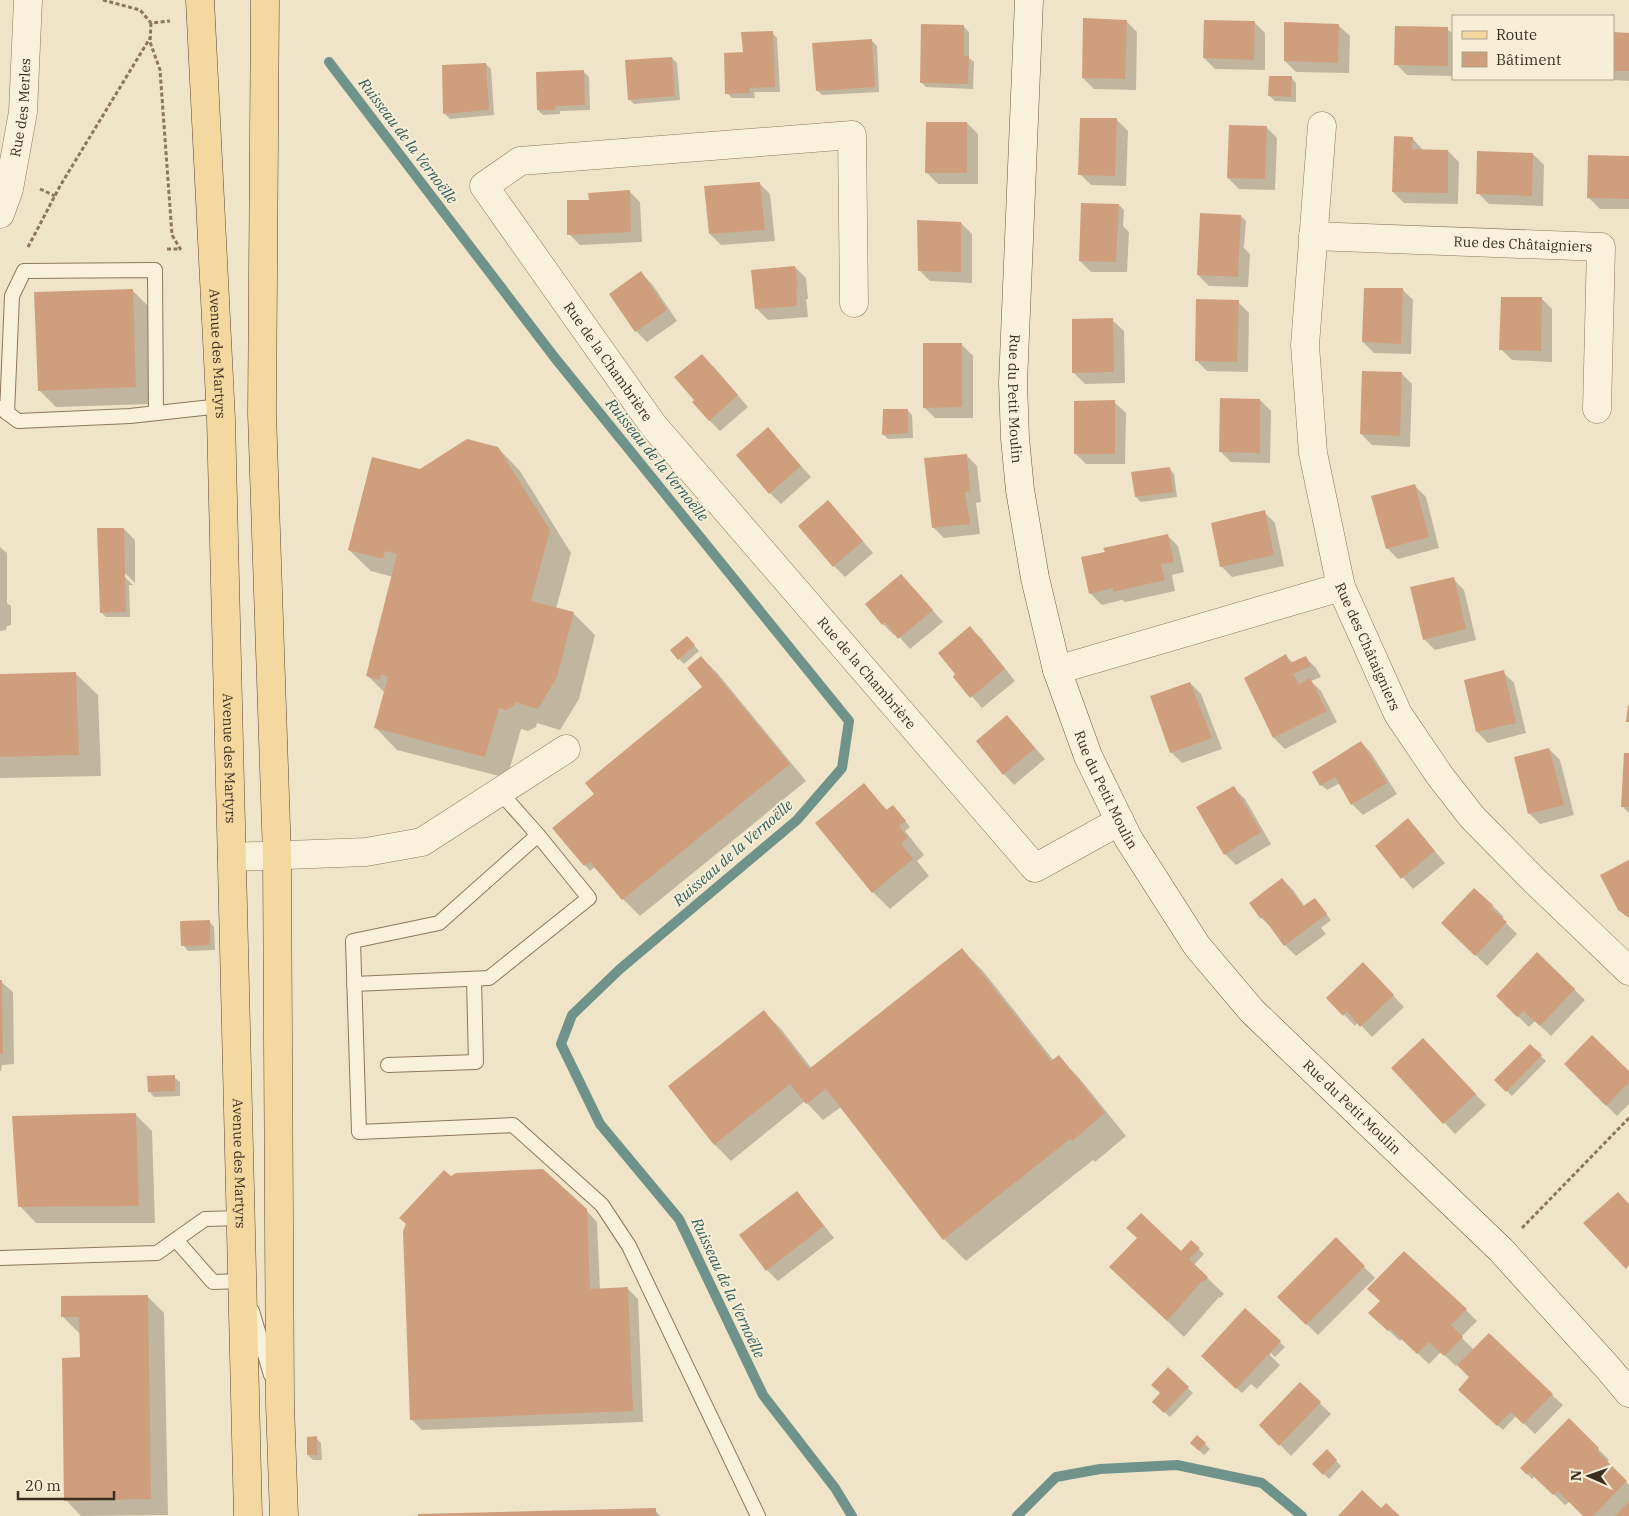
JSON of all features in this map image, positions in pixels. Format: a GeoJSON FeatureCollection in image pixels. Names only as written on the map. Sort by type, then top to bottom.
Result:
{"type":"FeatureCollection","features":[{"type":"Feature","properties":{"kind":"main road"},"geometry":{"type":"LineString","coordinates":[[265,0],[262,414],[277,856],[280,1404],[284,1516]]}},
{"type":"Feature","properties":{"kind":"main road","name":"Avenue des Martyrs"},"geometry":{"type":"LineString","coordinates":[[189,8],[221,406],[248,1516]]}},
{"type":"Feature","properties":{"kind":"street","name":"Rue des Merles"},"geometry":{"type":"LineString","coordinates":[[0,214],[9,189],[23,112],[28,0]]}},
{"type":"Feature","properties":{"kind":"street","name":"Rue du Petit Moulin"},"geometry":{"type":"LineString","coordinates":[[1028,0],[1012,383],[1015,438],[1020,490],[1035,578],[1057,670],[1088,756],[1128,838],[1197,946],[1252,1011],[1501,1250],[1629,1393]]}},
{"type":"Feature","properties":{"kind":"street","name":"Rue des Châtaigniers"},"geometry":{"type":"LineString","coordinates":[[1322,126],[1305,345],[1313,453],[1341,587],[1398,714],[1440,776],[1472,817],[1629,970]]}},
{"type":"Feature","properties":{"kind":"street","name":"Rue de la Chambrière"},"geometry":{"type":"LineString","coordinates":[[854,302],[852,135],[520,161],[484,186],[653,425],[1035,868],[1120,821]]}},
{"type":"Feature","properties":{"kind":"street","name":"Rue des Châtaigniers"},"geometry":{"type":"LineString","coordinates":[[1313,236],[1601,247],[1597,409]]}},
{"type":"Feature","properties":{"kind":"street"},"geometry":{"type":"LineString","coordinates":[[1057,670],[1341,587]]}},
{"type":"Feature","properties":{"kind":"street"},"geometry":{"type":"LineString","coordinates":[[232,857],[366,852],[422,842],[566,749]]}},
{"type":"Feature","properties":{"kind":"lane"},"geometry":{"type":"LineString","coordinates":[[156,413],[155,270],[24,271],[12,296],[3,410],[18,420],[130,416],[221,406]]}},
{"type":"Feature","properties":{"kind":"lane"},"geometry":{"type":"LineString","coordinates":[[354,984],[489,978],[589,898],[500,792]]}},
{"type":"Feature","properties":{"kind":"lane"},"geometry":{"type":"LineString","coordinates":[[538,835],[439,923],[353,941],[358,1132],[513,1125],[602,1205],[629,1246],[758,1516]]}},
{"type":"Feature","properties":{"kind":"lane"},"geometry":{"type":"LineString","coordinates":[[388,1065],[476,1062],[474,979]]}},
{"type":"Feature","properties":{"kind":"lane"},"geometry":{"type":"LineString","coordinates":[[0,1258],[157,1253],[205,1219],[241,1218]]}},
{"type":"Feature","properties":{"kind":"lane"},"geometry":{"type":"LineString","coordinates":[[176,1240],[213,1282],[242,1281],[280,1404]]}},
{"type":"Feature","properties":{"kind":"path"},"geometry":{"type":"LineString","coordinates":[[104,0],[140,10],[151,23],[150,42],[160,70],[172,235],[185,255]]}},
{"type":"Feature","properties":{"kind":"path"},"geometry":{"type":"LineString","coordinates":[[151,23],[189,8]]}},
{"type":"Feature","properties":{"kind":"path"},"geometry":{"type":"LineString","coordinates":[[26,251],[55,196],[150,38]]}},
{"type":"Feature","properties":{"kind":"path"},"geometry":{"type":"LineString","coordinates":[[36,187],[55,196]]}},
{"type":"Feature","properties":{"kind":"path"},"geometry":{"type":"LineString","coordinates":[[1501,1250],[1629,1118]]}},
{"type":"Feature","properties":{"kind":"building"},"geometry":{"type":"Polygon","coordinates":[[[1083,18],[1127,20],[1125,79],[1082,78],[1083,18]]]}},
{"type":"Feature","properties":{"kind":"building"},"geometry":{"type":"Polygon","coordinates":[[[1204,20],[1255,21],[1254,60],[1203,58],[1204,20]]]}},
{"type":"Feature","properties":{"kind":"building"},"geometry":{"type":"Polygon","coordinates":[[[1284,22],[1339,24],[1338,63],[1284,61],[1284,22]]]}},
{"type":"Feature","properties":{"kind":"building"},"geometry":{"type":"Polygon","coordinates":[[[921,24],[964,25],[964,56],[969,56],[968,84],[920,83],[921,24]]]}},
{"type":"Feature","properties":{"kind":"building"},"geometry":{"type":"Polygon","coordinates":[[[1395,26],[1448,27],[1448,66],[1394,65],[1395,26]]]}},
{"type":"Feature","properties":{"kind":"building"},"geometry":{"type":"Polygon","coordinates":[[[773,31],[775,87],[749,88],[750,93],[725,94],[724,53],[743,52],[741,32],[773,31]]]}},
{"type":"Feature","properties":{"kind":"building"},"geometry":{"type":"Polygon","coordinates":[[[1614,32],[1629,33],[1629,71],[1614,71],[1614,32]]]}},
{"type":"Feature","properties":{"kind":"building"},"geometry":{"type":"Polygon","coordinates":[[[872,39],[875,87],[816,91],[812,43],[872,39]]]}},
{"type":"Feature","properties":{"kind":"building"},"geometry":{"type":"Polygon","coordinates":[[[672,57],[675,96],[628,100],[625,60],[672,57]]]}},
{"type":"Feature","properties":{"kind":"building"},"geometry":{"type":"Polygon","coordinates":[[[486,63],[489,110],[443,114],[442,65],[486,63]]]}},
{"type":"Feature","properties":{"kind":"building"},"geometry":{"type":"Polygon","coordinates":[[[584,70],[585,105],[555,106],[556,110],[537,110],[536,72],[584,70]]]}},
{"type":"Feature","properties":{"kind":"building"},"geometry":{"type":"Polygon","coordinates":[[[1269,76],[1292,76],[1291,97],[1268,96],[1269,76]]]}},
{"type":"Feature","properties":{"kind":"building"},"geometry":{"type":"Polygon","coordinates":[[[1080,118],[1117,118],[1115,176],[1078,175],[1080,118]]]}},
{"type":"Feature","properties":{"kind":"building"},"geometry":{"type":"Polygon","coordinates":[[[926,122],[967,122],[967,173],[925,173],[926,122]]]}},
{"type":"Feature","properties":{"kind":"building"},"geometry":{"type":"Polygon","coordinates":[[[1229,125],[1267,126],[1265,179],[1227,178],[1229,125]]]}},
{"type":"Feature","properties":{"kind":"building"},"geometry":{"type":"Polygon","coordinates":[[[1394,136],[1413,137],[1412,149],[1448,150],[1448,193],[1392,192],[1394,136]]]}},
{"type":"Feature","properties":{"kind":"building"},"geometry":{"type":"Polygon","coordinates":[[[1477,151],[1533,153],[1532,196],[1476,194],[1477,151]]]}},
{"type":"Feature","properties":{"kind":"building"},"geometry":{"type":"Polygon","coordinates":[[[1588,155],[1629,156],[1629,199],[1587,198],[1588,155]]]}},
{"type":"Feature","properties":{"kind":"building"},"geometry":{"type":"Polygon","coordinates":[[[760,182],[765,230],[709,234],[704,186],[760,182]]]}},
{"type":"Feature","properties":{"kind":"building"},"geometry":{"type":"Polygon","coordinates":[[[630,190],[631,232],[567,235],[567,200],[589,200],[588,193],[630,190]]]}},
{"type":"Feature","properties":{"kind":"building"},"geometry":{"type":"Polygon","coordinates":[[[1081,203],[1119,204],[1116,262],[1079,261],[1081,203]]]}},
{"type":"Feature","properties":{"kind":"building"},"geometry":{"type":"Polygon","coordinates":[[[1200,213],[1241,215],[1238,277],[1197,275],[1200,213]]]}},
{"type":"Feature","properties":{"kind":"building"},"geometry":{"type":"Polygon","coordinates":[[[917,220],[961,222],[961,272],[918,271],[917,220]]]}},
{"type":"Feature","properties":{"kind":"building"},"geometry":{"type":"Polygon","coordinates":[[[795,266],[798,289],[796,289],[797,306],[755,309],[751,270],[795,266]]]}},
{"type":"Feature","properties":{"kind":"building"},"geometry":{"type":"Polygon","coordinates":[[[641,271],[667,310],[635,332],[609,294],[641,271]]]}},
{"type":"Feature","properties":{"kind":"building"},"geometry":{"type":"Polygon","coordinates":[[[1364,288],[1403,288],[1401,344],[1362,342],[1364,288]]]}},
{"type":"Feature","properties":{"kind":"building"},"geometry":{"type":"Polygon","coordinates":[[[133,289],[136,387],[38,391],[34,292],[133,289]]]}},
{"type":"Feature","properties":{"kind":"building"},"geometry":{"type":"Polygon","coordinates":[[[1501,297],[1542,297],[1541,351],[1499,350],[1501,297]]]}},
{"type":"Feature","properties":{"kind":"building"},"geometry":{"type":"Polygon","coordinates":[[[1196,299],[1239,300],[1237,362],[1195,361],[1196,299]]]}},
{"type":"Feature","properties":{"kind":"building"},"geometry":{"type":"Polygon","coordinates":[[[1113,318],[1114,372],[1072,373],[1072,319],[1113,318]]]}},
{"type":"Feature","properties":{"kind":"building"},"geometry":{"type":"Polygon","coordinates":[[[923,343],[962,343],[962,407],[923,408],[923,343]]]}},
{"type":"Feature","properties":{"kind":"building"},"geometry":{"type":"Polygon","coordinates":[[[702,354],[738,395],[709,421],[674,377],[702,354]]]}},
{"type":"Feature","properties":{"kind":"building"},"geometry":{"type":"Polygon","coordinates":[[[1362,371],[1402,372],[1400,436],[1360,434],[1362,371]]]}},
{"type":"Feature","properties":{"kind":"building"},"geometry":{"type":"Polygon","coordinates":[[[1220,398],[1260,399],[1260,453],[1219,452],[1220,398]]]}},
{"type":"Feature","properties":{"kind":"building"},"geometry":{"type":"Polygon","coordinates":[[[1115,400],[1115,454],[1074,454],[1074,401],[1115,400]]]}},
{"type":"Feature","properties":{"kind":"building"},"geometry":{"type":"Polygon","coordinates":[[[883,409],[908,409],[908,433],[882,435],[883,409]]]}},
{"type":"Feature","properties":{"kind":"building"},"geometry":{"type":"Polygon","coordinates":[[[768,427],[801,466],[769,494],[736,455],[768,427]]]}},
{"type":"Feature","properties":{"kind":"building"},"geometry":{"type":"Polygon","coordinates":[[[467,439],[498,447],[550,530],[531,601],[574,612],[557,677],[538,709],[515,702],[515,705],[506,710],[499,708],[485,757],[374,728],[388,677],[381,674],[380,680],[366,676],[397,554],[385,551],[383,559],[348,550],[372,457],[420,469],[467,439]]]}},
{"type":"Feature","properties":{"kind":"building"},"geometry":{"type":"Polygon","coordinates":[[[967,454],[970,491],[965,492],[970,524],[932,528],[924,458],[967,454]]]}},
{"type":"Feature","properties":{"kind":"building"},"geometry":{"type":"Polygon","coordinates":[[[1170,467],[1173,492],[1135,497],[1131,472],[1170,467]]]}},
{"type":"Feature","properties":{"kind":"building"},"geometry":{"type":"Polygon","coordinates":[[[1415,484],[1429,537],[1386,549],[1371,496],[1415,484]]]}},
{"type":"Feature","properties":{"kind":"building"},"geometry":{"type":"Polygon","coordinates":[[[828,500],[863,541],[833,567],[798,526],[828,500]]]}},
{"type":"Feature","properties":{"kind":"building"},"geometry":{"type":"Polygon","coordinates":[[[1265,510],[1274,555],[1220,567],[1211,523],[1265,510]]]}},
{"type":"Feature","properties":{"kind":"building"},"geometry":{"type":"Polygon","coordinates":[[[97,528],[124,528],[126,612],[100,613],[97,528]]]}},
{"type":"Feature","properties":{"kind":"building"},"geometry":{"type":"Polygon","coordinates":[[[1168,534],[1174,562],[1161,564],[1165,580],[1113,592],[1113,588],[1089,594],[1081,557],[1105,552],[1103,548],[1168,534]]]}},
{"type":"Feature","properties":{"kind":"building"},"geometry":{"type":"Polygon","coordinates":[[[901,574],[933,610],[898,639],[885,622],[882,625],[865,604],[901,574]]]}},
{"type":"Feature","properties":{"kind":"building"},"geometry":{"type":"Polygon","coordinates":[[[1454,577],[1466,629],[1423,640],[1410,587],[1454,577]]]}},
{"type":"Feature","properties":{"kind":"building"},"geometry":{"type":"Polygon","coordinates":[[[970,626],[1005,669],[970,698],[953,677],[955,674],[938,653],[970,626]]]}},
{"type":"Feature","properties":{"kind":"building"},"geometry":{"type":"Polygon","coordinates":[[[687,636],[695,645],[678,660],[670,650],[687,636]]]}},
{"type":"Feature","properties":{"kind":"building"},"geometry":{"type":"Polygon","coordinates":[[[1286,654],[1290,663],[1306,656],[1311,666],[1293,674],[1299,684],[1310,678],[1327,711],[1273,738],[1244,678],[1286,654]]]}},
{"type":"Feature","properties":{"kind":"building"},"geometry":{"type":"Polygon","coordinates":[[[701,656],[790,764],[622,900],[590,862],[584,866],[552,828],[594,794],[585,783],[702,687],[687,668],[701,656]]]}},
{"type":"Feature","properties":{"kind":"building"},"geometry":{"type":"Polygon","coordinates":[[[1504,670],[1516,723],[1476,732],[1464,680],[1504,670]]]}},
{"type":"Feature","properties":{"kind":"building"},"geometry":{"type":"Polygon","coordinates":[[[76,672],[79,755],[0,757],[0,674],[76,672]]]}},
{"type":"Feature","properties":{"kind":"building"},"geometry":{"type":"Polygon","coordinates":[[[1190,682],[1212,738],[1170,753],[1150,696],[1190,682]]]}},
{"type":"Feature","properties":{"kind":"building"},"geometry":{"type":"Polygon","coordinates":[[[1628,705],[1629,722],[1626,722],[1628,705]]]}},
{"type":"Feature","properties":{"kind":"building"},"geometry":{"type":"Polygon","coordinates":[[[1007,715],[1035,748],[1003,775],[976,741],[1007,715]]]}},
{"type":"Feature","properties":{"kind":"building"},"geometry":{"type":"Polygon","coordinates":[[[1361,741],[1387,783],[1351,805],[1335,777],[1320,786],[1312,772],[1361,741]]]}},
{"type":"Feature","properties":{"kind":"building"},"geometry":{"type":"Polygon","coordinates":[[[1549,748],[1564,805],[1528,814],[1514,757],[1549,748]]]}},
{"type":"Feature","properties":{"kind":"building"},"geometry":{"type":"Polygon","coordinates":[[[1624,753],[1629,753],[1629,807],[1621,807],[1624,753]]]}},
{"type":"Feature","properties":{"kind":"building"},"geometry":{"type":"Polygon","coordinates":[[[864,783],[886,810],[893,805],[906,821],[899,826],[908,838],[901,844],[913,859],[872,893],[815,823],[864,783]]]}},
{"type":"Feature","properties":{"kind":"building"},"geometry":{"type":"Polygon","coordinates":[[[1234,786],[1261,832],[1224,855],[1196,807],[1234,786]]]}},
{"type":"Feature","properties":{"kind":"building"},"geometry":{"type":"Polygon","coordinates":[[[1408,818],[1435,851],[1401,879],[1375,846],[1408,818]]]}},
{"type":"Feature","properties":{"kind":"building"},"geometry":{"type":"Polygon","coordinates":[[[1629,860],[1629,918],[1618,910],[1600,875],[1629,860]]]}},
{"type":"Feature","properties":{"kind":"building"},"geometry":{"type":"Polygon","coordinates":[[[1282,878],[1303,906],[1315,898],[1327,914],[1284,946],[1263,917],[1260,918],[1249,903],[1282,878]]]}},
{"type":"Feature","properties":{"kind":"building"},"geometry":{"type":"Polygon","coordinates":[[[1474,888],[1493,905],[1491,908],[1507,922],[1475,956],[1441,923],[1474,888]]]}},
{"type":"Feature","properties":{"kind":"building"},"geometry":{"type":"Polygon","coordinates":[[[210,920],[210,945],[181,946],[180,921],[210,920]]]}},
{"type":"Feature","properties":{"kind":"building"},"geometry":{"type":"Polygon","coordinates":[[[962,948],[1051,1061],[1059,1055],[1105,1113],[1072,1141],[1070,1139],[943,1240],[826,1089],[806,1104],[790,1084],[714,1145],[668,1086],[764,1010],[809,1069],[962,948]]]}},
{"type":"Feature","properties":{"kind":"building"},"geometry":{"type":"Polygon","coordinates":[[[1537,952],[1575,989],[1540,1026],[1523,1011],[1517,1017],[1496,996],[1537,952]]]}},
{"type":"Feature","properties":{"kind":"building"},"geometry":{"type":"Polygon","coordinates":[[[1363,962],[1394,995],[1360,1027],[1347,1011],[1343,1016],[1326,998],[1363,962]]]}},
{"type":"Feature","properties":{"kind":"building"},"geometry":{"type":"Polygon","coordinates":[[[0,980],[2,980],[3,1054],[0,1054],[0,980]]]}},
{"type":"Feature","properties":{"kind":"building"},"geometry":{"type":"Polygon","coordinates":[[[1592,1035],[1629,1071],[1629,1082],[1606,1106],[1564,1064],[1592,1035]]]}},
{"type":"Feature","properties":{"kind":"building"},"geometry":{"type":"Polygon","coordinates":[[[1423,1038],[1476,1094],[1443,1124],[1391,1068],[1423,1038]]]}},
{"type":"Feature","properties":{"kind":"building"},"geometry":{"type":"Polygon","coordinates":[[[1530,1044],[1542,1055],[1506,1092],[1494,1080],[1530,1044]]]}},
{"type":"Feature","properties":{"kind":"building"},"geometry":{"type":"Polygon","coordinates":[[[175,1075],[175,1091],[148,1092],[147,1076],[175,1075]]]}},
{"type":"Feature","properties":{"kind":"building"},"geometry":{"type":"Polygon","coordinates":[[[136,1113],[139,1206],[18,1207],[12,1116],[136,1113]]]}},
{"type":"Feature","properties":{"kind":"building"},"geometry":{"type":"Polygon","coordinates":[[[543,1169],[587,1209],[590,1289],[628,1287],[633,1411],[410,1420],[403,1231],[406,1224],[399,1218],[444,1170],[451,1176],[456,1173],[543,1169]]]}},
{"type":"Feature","properties":{"kind":"building"},"geometry":{"type":"Polygon","coordinates":[[[797,1191],[824,1226],[766,1271],[739,1235],[797,1191]]]}},
{"type":"Feature","properties":{"kind":"building"},"geometry":{"type":"Polygon","coordinates":[[[1618,1192],[1629,1204],[1629,1265],[1626,1269],[1583,1223],[1618,1192]]]}},
{"type":"Feature","properties":{"kind":"building"},"geometry":{"type":"Polygon","coordinates":[[[1141,1213],[1181,1251],[1191,1240],[1200,1248],[1189,1259],[1208,1277],[1202,1281],[1167,1321],[1109,1267],[1137,1238],[1126,1228],[1141,1213]]]}},
{"type":"Feature","properties":{"kind":"building"},"geometry":{"type":"Polygon","coordinates":[[[1336,1237],[1365,1266],[1306,1325],[1277,1297],[1336,1237]]]}},
{"type":"Feature","properties":{"kind":"building"},"geometry":{"type":"Polygon","coordinates":[[[1404,1251],[1467,1309],[1451,1325],[1463,1337],[1444,1356],[1429,1342],[1417,1354],[1391,1329],[1388,1331],[1368,1313],[1380,1301],[1367,1289],[1404,1251]]]}},
{"type":"Feature","properties":{"kind":"building"},"geometry":{"type":"Polygon","coordinates":[[[148,1295],[151,1499],[64,1501],[62,1358],[80,1357],[79,1317],[61,1317],[61,1296],[148,1295]]]}},
{"type":"Feature","properties":{"kind":"building"},"geometry":{"type":"Polygon","coordinates":[[[1245,1308],[1281,1341],[1236,1389],[1201,1356],[1245,1308]]]}},
{"type":"Feature","properties":{"kind":"building"},"geometry":{"type":"Polygon","coordinates":[[[1489,1333],[1553,1394],[1523,1424],[1511,1412],[1497,1426],[1458,1390],[1469,1377],[1457,1365],[1489,1333]]]}},
{"type":"Feature","properties":{"kind":"building"},"geometry":{"type":"Polygon","coordinates":[[[1168,1367],[1189,1387],[1164,1413],[1152,1402],[1160,1393],[1151,1385],[1168,1367]]]}},
{"type":"Feature","properties":{"kind":"building"},"geometry":{"type":"Polygon","coordinates":[[[1300,1382],[1321,1402],[1279,1446],[1259,1425],[1300,1382]]]}},
{"type":"Feature","properties":{"kind":"building"},"geometry":{"type":"Polygon","coordinates":[[[1569,1418],[1599,1448],[1597,1451],[1627,1481],[1593,1516],[1583,1516],[1558,1491],[1553,1495],[1529,1472],[1527,1475],[1520,1468],[1569,1418]]]}},
{"type":"Feature","properties":{"kind":"building"},"geometry":{"type":"Polygon","coordinates":[[[1197,1435],[1206,1443],[1199,1451],[1190,1443],[1197,1435]]]}},
{"type":"Feature","properties":{"kind":"building"},"geometry":{"type":"Polygon","coordinates":[[[317,1436],[317,1455],[307,1455],[307,1437],[317,1436]]]}},
{"type":"Feature","properties":{"kind":"building"},"geometry":{"type":"Polygon","coordinates":[[[1327,1449],[1337,1460],[1323,1475],[1312,1464],[1327,1449]]]}},
{"type":"Feature","properties":{"kind":"building"},"geometry":{"type":"Polygon","coordinates":[[[1362,1490],[1381,1508],[1386,1503],[1400,1516],[1338,1516],[1362,1490]]]}},
{"type":"Feature","properties":{"kind":"building"},"geometry":{"type":"Polygon","coordinates":[[[1629,1501],[1629,1516],[1615,1516],[1629,1501]]]}},
{"type":"Feature","properties":{"kind":"building"},"geometry":{"type":"Polygon","coordinates":[[[656,1508],[656,1516],[418,1516],[418,1514],[656,1508]]]}},
{"type":"Feature","properties":{"kind":"waterway","name":"Ruisseau de la Vernoëlle"},"geometry":{"type":"LineString","coordinates":[[329,62],[555,358],[849,721],[842,768],[797,820],[620,969],[572,1015],[561,1044],[600,1124],[679,1219],[763,1395],[835,1488],[852,1516]]}},
{"type":"Feature","properties":{"kind":"waterway","name":"Ruisseau de la Vernoëlle"},"geometry":{"type":"LineString","coordinates":[[1017,1516],[1056,1477],[1100,1469],[1177,1465],[1262,1483],[1302,1516]]}}]}
